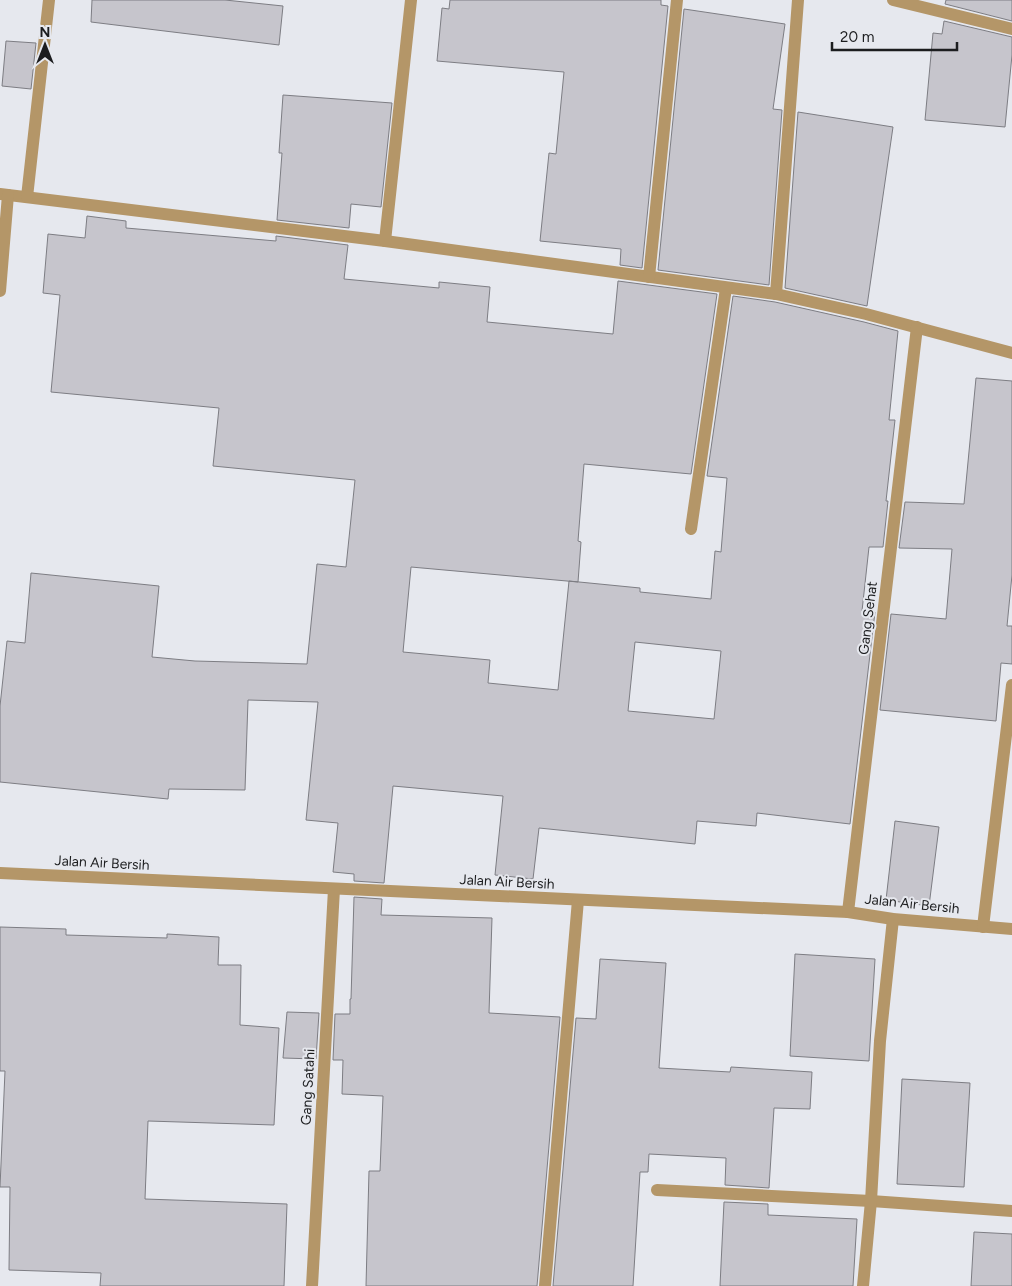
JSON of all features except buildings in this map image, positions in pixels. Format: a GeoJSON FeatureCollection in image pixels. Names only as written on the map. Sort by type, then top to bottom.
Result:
{"type":"FeatureCollection","features":[{"type":"Feature","properties":{"kind":"street"},"geometry":{"type":"LineString","coordinates":[[27,197],[49,0]]}},
{"type":"Feature","properties":{"kind":"street"},"geometry":{"type":"LineString","coordinates":[[385,241],[411,0]]}},
{"type":"Feature","properties":{"kind":"street"},"geometry":{"type":"LineString","coordinates":[[649,277],[677,0]]}},
{"type":"Feature","properties":{"kind":"street"},"geometry":{"type":"LineString","coordinates":[[776,294],[798,0]]}},
{"type":"Feature","properties":{"kind":"street"},"geometry":{"type":"LineString","coordinates":[[892,0],[918,3],[1012,29]]}},
{"type":"Feature","properties":{"kind":"street"},"geometry":{"type":"LineString","coordinates":[[0,291],[4,195],[385,241],[776,294],[866,314],[1012,353]]}},
{"type":"Feature","properties":{"kind":"street"},"geometry":{"type":"LineString","coordinates":[[690,529],[726,288]]}},
{"type":"Feature","properties":{"kind":"street","name":"Gang Sehat"},"geometry":{"type":"LineString","coordinates":[[848,912],[917,327]]}},
{"type":"Feature","properties":{"kind":"street"},"geometry":{"type":"LineString","coordinates":[[983,927],[1012,685]]}},
{"type":"Feature","properties":{"kind":"street","name":"Jalan Air Bersih"},"geometry":{"type":"LineString","coordinates":[[0,874],[848,912],[893,919],[1012,929]]}},
{"type":"Feature","properties":{"kind":"street","name":"Gang Satahi"},"geometry":{"type":"LineString","coordinates":[[312,1286],[334,889]]}},
{"type":"Feature","properties":{"kind":"street"},"geometry":{"type":"LineString","coordinates":[[545,1286],[578,900]]}},
{"type":"Feature","properties":{"kind":"street"},"geometry":{"type":"LineString","coordinates":[[863,1286],[871,1201],[880,1041],[893,919]]}},
{"type":"Feature","properties":{"kind":"street"},"geometry":{"type":"LineString","coordinates":[[657,1190],[871,1201],[1012,1211]]}}]}
